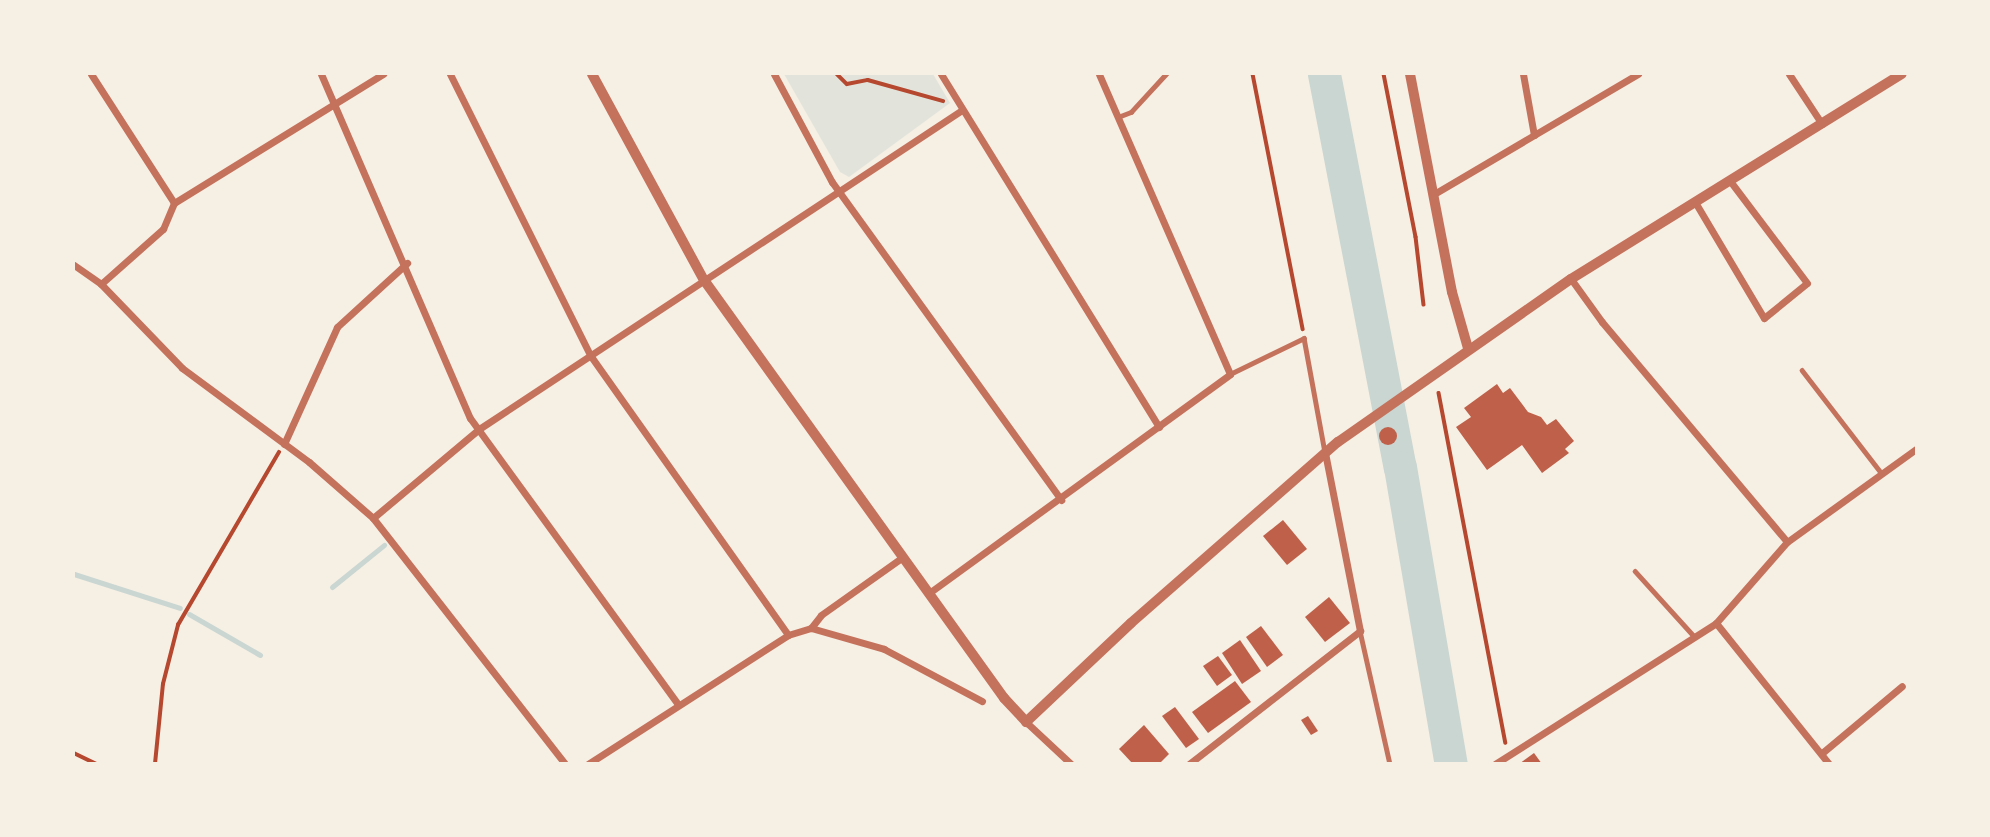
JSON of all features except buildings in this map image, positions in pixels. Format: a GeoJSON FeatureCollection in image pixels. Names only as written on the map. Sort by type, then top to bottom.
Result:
{"type":"FeatureCollection","features":[{"type":"Feature","properties":{"kind":"street"},"geometry":{"type":"LineString","coordinates":[[91,74],[174,203]]}},
{"type":"Feature","properties":{"kind":"street"},"geometry":{"type":"LineString","coordinates":[[321,74],[479,429],[678,704]]}},
{"type":"Feature","properties":{"kind":"street"},"geometry":{"type":"LineString","coordinates":[[101,284],[163,229],[174,203],[334,101],[383,74]]}},
{"type":"Feature","properties":{"kind":"street"},"geometry":{"type":"LineString","coordinates":[[450,74],[590,355],[788,635]]}},
{"type":"Feature","properties":{"kind":"street"},"geometry":{"type":"LineString","coordinates":[[592,74],[704,280],[929,593],[1026,722],[1071,764]]}},
{"type":"Feature","properties":{"kind":"street"},"geometry":{"type":"LineString","coordinates":[[774,74],[839,193],[1061,500]]}},
{"type":"Feature","properties":{"kind":"street"},"geometry":{"type":"LineString","coordinates":[[942,74],[1159,426]]}},
{"type":"Feature","properties":{"kind":"street"},"geometry":{"type":"LineString","coordinates":[[929,593],[1061,500],[1230,373],[1099,74]]}},
{"type":"Feature","properties":{"kind":"street"},"geometry":{"type":"LineString","coordinates":[[1410,74],[1452,292],[1468,348]]}},
{"type":"Feature","properties":{"kind":"street"},"geometry":{"type":"LineString","coordinates":[[1523,74],[1534,135]]}},
{"type":"Feature","properties":{"kind":"street"},"geometry":{"type":"LineString","coordinates":[[1434,194],[1638,74]]}},
{"type":"Feature","properties":{"kind":"street"},"geometry":{"type":"LineString","coordinates":[[1788,74],[1822,124]]}},
{"type":"Feature","properties":{"kind":"street"},"geometry":{"type":"LineString","coordinates":[[1026,722],[1338,442],[1571,278],[1902,74]]}},
{"type":"Feature","properties":{"kind":"street"},"geometry":{"type":"LineString","coordinates":[[373,518],[479,429],[962,110]]}},
{"type":"Feature","properties":{"kind":"street"},"geometry":{"type":"LineString","coordinates":[[1695,202],[1764,317],[1807,283],[1730,181]]}},
{"type":"Feature","properties":{"kind":"street"},"geometry":{"type":"LineString","coordinates":[[284,444],[337,327],[407,263]]}},
{"type":"Feature","properties":{"kind":"street"},"geometry":{"type":"LineString","coordinates":[[74,265],[101,284],[182,368],[284,444],[373,518],[565,764]]}},
{"type":"Feature","properties":{"kind":"street"},"geometry":{"type":"LineString","coordinates":[[1571,278],[1602,322],[1787,542]]}},
{"type":"Feature","properties":{"kind":"street"},"geometry":{"type":"LineString","coordinates":[[1495,764],[1716,623],[1787,542],[1916,449]]}},
{"type":"Feature","properties":{"kind":"street"},"geometry":{"type":"LineString","coordinates":[[1189,764],[1360,631],[1325,452]]}},
{"type":"Feature","properties":{"kind":"street"},"geometry":{"type":"LineString","coordinates":[[811,628],[821,615],[903,557]]}},
{"type":"Feature","properties":{"kind":"street"},"geometry":{"type":"LineString","coordinates":[[1716,623],[1829,764]]}},
{"type":"Feature","properties":{"kind":"street"},"geometry":{"type":"LineString","coordinates":[[588,764],[788,635],[811,628],[884,649],[982,701]]}},
{"type":"Feature","properties":{"kind":"street"},"geometry":{"type":"LineString","coordinates":[[1822,753],[1902,686]]}},
{"type":"Feature","properties":{"kind":"street"},"geometry":{"type":"LineString","coordinates":[[1506,756],[1510,764]]}},
{"type":"Feature","properties":{"kind":"lane"},"geometry":{"type":"LineString","coordinates":[[1118,117],[1130,112],[1166,74]]}},
{"type":"Feature","properties":{"kind":"lane"},"geometry":{"type":"LineString","coordinates":[[1230,373],[1304,338],[1325,452]]}},
{"type":"Feature","properties":{"kind":"lane"},"geometry":{"type":"LineString","coordinates":[[1802,370],[1882,474]]}},
{"type":"Feature","properties":{"kind":"lane"},"geometry":{"type":"LineString","coordinates":[[1635,571],[1694,637]]}},
{"type":"Feature","properties":{"kind":"lane"},"geometry":{"type":"LineString","coordinates":[[1360,631],[1390,764]]}},
{"type":"Feature","properties":{"kind":"path"},"geometry":{"type":"LineString","coordinates":[[838,74],[847,84],[868,80],[962,110]]}},
{"type":"Feature","properties":{"kind":"path"},"geometry":{"type":"LineString","coordinates":[[863,74],[868,80]]}},
{"type":"Feature","properties":{"kind":"path"},"geometry":{"type":"LineString","coordinates":[[1253,74],[1304,338]]}},
{"type":"Feature","properties":{"kind":"path"},"geometry":{"type":"LineString","coordinates":[[1384,74],[1416,237],[1424,305]]}},
{"type":"Feature","properties":{"kind":"path"},"geometry":{"type":"LineString","coordinates":[[1439,393],[1506,743]]}},
{"type":"Feature","properties":{"kind":"path"},"geometry":{"type":"LineString","coordinates":[[155,764],[163,684],[178,625],[284,444]]}},
{"type":"Feature","properties":{"kind":"path"},"geometry":{"type":"LineString","coordinates":[[74,753],[97,764]]}},
{"type":"Feature","properties":{"kind":"shaded area"},"geometry":{"type":"Polygon","coordinates":[[[784,74],[933,74],[950,103],[849,177],[840,172],[784,74]]]}},
{"type":"Feature","properties":{"kind":"waterway"},"geometry":{"type":"LineString","coordinates":[[1324,74],[1400,467],[1451,764]]}},
{"type":"Feature","properties":{"kind":"waterway"},"geometry":{"type":"LineString","coordinates":[[332,587],[384,545]]}},
{"type":"Feature","properties":{"kind":"waterway"},"geometry":{"type":"LineString","coordinates":[[74,574],[180,608]]}},
{"type":"Feature","properties":{"kind":"waterway"},"geometry":{"type":"LineString","coordinates":[[189,614],[260,655]]}}]}
